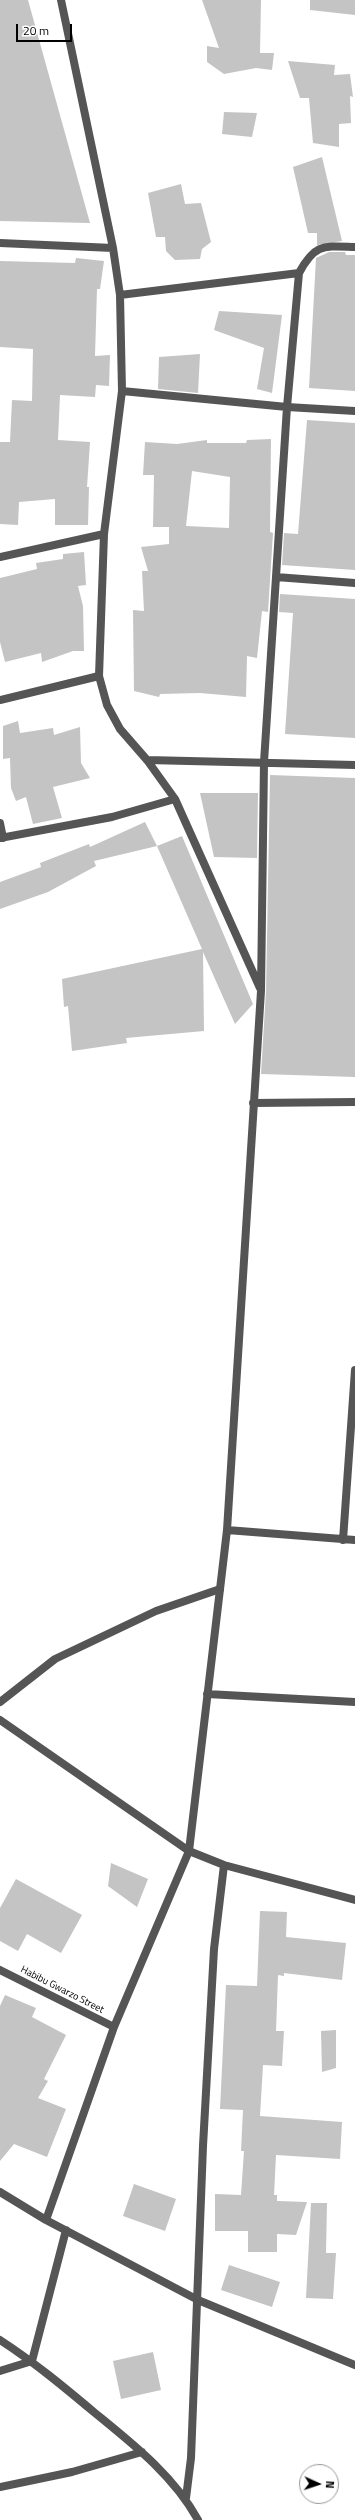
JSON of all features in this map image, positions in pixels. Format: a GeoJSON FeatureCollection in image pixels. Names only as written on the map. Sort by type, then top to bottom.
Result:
{"type":"FeatureCollection","features":[{"type":"Feature","properties":{"kind":"street"},"geometry":{"type":"LineString","coordinates":[[61,0],[113,248],[120,295],[122,392],[104,534],[99,676],[106,705],[120,729],[147,760],[175,799],[261,991]]}},
{"type":"Feature","properties":{"kind":"street"},"geometry":{"type":"LineString","coordinates":[[0,243],[113,248]]}},
{"type":"Feature","properties":{"kind":"street"},"geometry":{"type":"LineString","coordinates":[[46,2220],[114,2027],[189,1851],[227,1530],[261,991],[264,762],[287,407],[300,273],[308,256],[325,246],[355,247]]}},
{"type":"Feature","properties":{"kind":"street"},"geometry":{"type":"LineString","coordinates":[[120,295],[300,273]]}},
{"type":"Feature","properties":{"kind":"street"},"geometry":{"type":"LineString","coordinates":[[122,392],[287,407],[355,411]]}},
{"type":"Feature","properties":{"kind":"street"},"geometry":{"type":"LineString","coordinates":[[0,558],[104,534]]}},
{"type":"Feature","properties":{"kind":"street"},"geometry":{"type":"LineString","coordinates":[[276,577],[355,583]]}},
{"type":"Feature","properties":{"kind":"street"},"geometry":{"type":"LineString","coordinates":[[0,700],[99,676]]}},
{"type":"Feature","properties":{"kind":"street"},"geometry":{"type":"LineString","coordinates":[[147,760],[355,765]]}},
{"type":"Feature","properties":{"kind":"street"},"geometry":{"type":"LineString","coordinates":[[0,823],[2,838],[112,817],[175,799]]}},
{"type":"Feature","properties":{"kind":"street"},"geometry":{"type":"LineString","coordinates":[[254,1103],[355,1102]]}},
{"type":"Feature","properties":{"kind":"street"},"geometry":{"type":"LineString","coordinates":[[343,1540],[355,1370]]}},
{"type":"Feature","properties":{"kind":"street"},"geometry":{"type":"LineString","coordinates":[[227,1530],[355,1540]]}},
{"type":"Feature","properties":{"kind":"street"},"geometry":{"type":"LineString","coordinates":[[0,1702],[55,1659],[156,1611],[220,1589]]}},
{"type":"Feature","properties":{"kind":"street"},"geometry":{"type":"LineString","coordinates":[[207,1694],[355,1702]]}},
{"type":"Feature","properties":{"kind":"street"},"geometry":{"type":"LineString","coordinates":[[0,1720],[189,1851],[224,1865],[355,1900]]}},
{"type":"Feature","properties":{"kind":"street"},"geometry":{"type":"LineString","coordinates":[[186,2498],[191,2458],[203,2146],[214,1949],[224,1865]]}},
{"type":"Feature","properties":{"kind":"street","name":"Habibu Gwarzo Street"},"geometry":{"type":"LineString","coordinates":[[0,1970],[114,2027]]}},
{"type":"Feature","properties":{"kind":"street"},"geometry":{"type":"LineString","coordinates":[[0,2192],[46,2220],[198,2300],[355,2365]]}},
{"type":"Feature","properties":{"kind":"street"},"geometry":{"type":"LineString","coordinates":[[32,2361],[66,2230]]}},
{"type":"Feature","properties":{"kind":"street"},"geometry":{"type":"LineString","coordinates":[[0,2340],[32,2361],[142,2452],[186,2498],[198,2520]]}},
{"type":"Feature","properties":{"kind":"street"},"geometry":{"type":"LineString","coordinates":[[0,2371],[32,2361]]}},
{"type":"Feature","properties":{"kind":"street"},"geometry":{"type":"LineString","coordinates":[[0,2487],[72,2472],[142,2452]]}},
{"type":"Feature","properties":{"kind":"building"},"geometry":{"type":"Polygon","coordinates":[[[0,0],[28,0],[90,223],[0,221],[0,0]]]}},
{"type":"Feature","properties":{"kind":"building"},"geometry":{"type":"Polygon","coordinates":[[[202,0],[261,0],[260,53],[274,53],[272,70],[256,68],[224,74],[207,62],[207,46],[219,48],[202,0]]]}},
{"type":"Feature","properties":{"kind":"building"},"geometry":{"type":"Polygon","coordinates":[[[310,0],[355,0],[355,15],[310,10],[310,0]]]}},
{"type":"Feature","properties":{"kind":"building"},"geometry":{"type":"Polygon","coordinates":[[[288,61],[335,65],[334,75],[350,74],[353,97],[350,96],[351,123],[339,124],[339,147],[313,143],[309,98],[300,98],[288,61]]]}},
{"type":"Feature","properties":{"kind":"building"},"geometry":{"type":"Polygon","coordinates":[[[224,112],[257,113],[252,137],[222,134],[224,112]]]}},
{"type":"Feature","properties":{"kind":"building"},"geometry":{"type":"Polygon","coordinates":[[[322,157],[342,241],[317,245],[317,233],[308,233],[293,167],[322,157]]]}},
{"type":"Feature","properties":{"kind":"building"},"geometry":{"type":"Polygon","coordinates":[[[181,184],[185,204],[201,203],[211,242],[202,249],[200,259],[175,260],[166,251],[165,237],[156,237],[148,193],[181,184]]]}},
{"type":"Feature","properties":{"kind":"building"},"geometry":{"type":"Polygon","coordinates":[[[329,252],[345,252],[346,255],[355,255],[355,391],[309,388],[316,258],[329,252]]]}},
{"type":"Feature","properties":{"kind":"building"},"geometry":{"type":"Polygon","coordinates":[[[76,258],[104,261],[100,289],[97,289],[95,356],[110,355],[109,386],[96,385],[95,397],[60,395],[58,440],[90,442],[87,487],[89,487],[88,525],[55,525],[55,499],[19,502],[18,525],[0,524],[0,442],[10,442],[12,400],[32,401],[33,349],[0,347],[0,261],[75,263],[76,258]]]}},
{"type":"Feature","properties":{"kind":"building"},"geometry":{"type":"Polygon","coordinates":[[[219,311],[282,315],[272,393],[257,389],[264,348],[214,330],[219,311]]]}},
{"type":"Feature","properties":{"kind":"building"},"geometry":{"type":"Polygon","coordinates":[[[200,354],[198,393],[158,389],[159,357],[200,354]]]}},
{"type":"Feature","properties":{"kind":"building"},"geometry":{"type":"Polygon","coordinates":[[[307,420],[355,423],[355,570],[282,565],[284,533],[298,534],[307,420]]]}},
{"type":"Feature","properties":{"kind":"building"},"geometry":{"type":"Polygon","coordinates":[[[271,439],[270,532],[273,533],[268,612],[262,611],[257,658],[247,656],[246,697],[200,693],[160,694],[159,697],[134,691],[133,610],[144,611],[142,571],[148,571],[141,547],[169,544],[169,527],[153,527],[154,475],[143,475],[145,442],[177,444],[207,440],[207,443],[246,443],[247,440],[271,439]],[[192,471],[186,526],[229,528],[230,477],[192,471]]]}},
{"type":"Feature","properties":{"kind":"building"},"geometry":{"type":"Polygon","coordinates":[[[84,552],[86,585],[78,586],[83,606],[84,651],[73,651],[42,662],[41,653],[5,662],[0,642],[0,578],[37,569],[36,563],[63,559],[63,554],[84,552]]]}},
{"type":"Feature","properties":{"kind":"building"},"geometry":{"type":"Polygon","coordinates":[[[280,594],[355,599],[355,738],[285,734],[293,613],[279,612],[280,594]]]}},
{"type":"Feature","properties":{"kind":"building"},"geometry":{"type":"Polygon","coordinates":[[[18,721],[20,733],[53,728],[54,735],[80,727],[81,763],[90,778],[53,787],[62,818],[33,824],[26,797],[16,801],[11,788],[10,758],[3,759],[3,726],[18,721]]]}},
{"type":"Feature","properties":{"kind":"building"},"geometry":{"type":"Polygon","coordinates":[[[270,775],[355,778],[355,1077],[261,1074],[266,991],[270,775]]]}},
{"type":"Feature","properties":{"kind":"building"},"geometry":{"type":"Polygon","coordinates":[[[200,793],[258,793],[257,858],[214,857],[200,793]]]}},
{"type":"Feature","properties":{"kind":"building"},"geometry":{"type":"Polygon","coordinates":[[[145,822],[157,846],[94,861],[96,866],[48,892],[0,909],[0,882],[41,867],[40,863],[89,844],[90,847],[145,822]]]}},
{"type":"Feature","properties":{"kind":"building"},"geometry":{"type":"Polygon","coordinates":[[[182,836],[253,1004],[235,1024],[203,952],[204,1031],[126,1038],[127,1043],[72,1051],[68,1006],[64,1007],[62,979],[202,949],[157,846],[182,836]]]}},
{"type":"Feature","properties":{"kind":"building"},"geometry":{"type":"Polygon","coordinates":[[[111,1863],[148,1879],[137,1907],[108,1886],[111,1863]]]}},
{"type":"Feature","properties":{"kind":"building"},"geometry":{"type":"Polygon","coordinates":[[[16,1879],[82,1915],[61,1953],[27,1934],[18,1951],[0,1941],[0,1908],[16,1879]]]}},
{"type":"Feature","properties":{"kind":"building"},"geometry":{"type":"Polygon","coordinates":[[[260,1911],[287,1912],[286,1937],[346,1943],[342,1980],[284,1973],[284,1976],[278,1975],[276,2031],[284,2031],[282,2066],[263,2065],[260,2116],[342,2122],[340,2159],[276,2155],[274,2195],[277,2195],[277,2201],[307,2202],[296,2235],[277,2234],[277,2252],[248,2252],[248,2231],[215,2231],[215,2194],[241,2195],[244,2151],[241,2151],[243,2110],[220,2109],[226,1985],[257,1986],[260,1911]]]}},
{"type":"Feature","properties":{"kind":"building"},"geometry":{"type":"Polygon","coordinates":[[[5,1995],[36,2008],[32,2017],[66,2035],[44,2079],[48,2081],[38,2098],[66,2109],[47,2157],[14,2144],[0,2161],[0,2006],[5,1995]]]}},
{"type":"Feature","properties":{"kind":"building"},"geometry":{"type":"Polygon","coordinates":[[[336,2030],[336,2068],[322,2072],[321,2031],[336,2030]]]}},
{"type":"Feature","properties":{"kind":"building"},"geometry":{"type":"Polygon","coordinates":[[[134,2184],[176,2199],[165,2231],[123,2216],[134,2184]]]}},
{"type":"Feature","properties":{"kind":"building"},"geometry":{"type":"Polygon","coordinates":[[[311,2203],[327,2203],[326,2253],[336,2253],[333,2299],[306,2298],[311,2203]]]}},
{"type":"Feature","properties":{"kind":"building"},"geometry":{"type":"Polygon","coordinates":[[[229,2265],[280,2282],[272,2307],[221,2290],[229,2265]]]}},
{"type":"Feature","properties":{"kind":"building"},"geometry":{"type":"Polygon","coordinates":[[[153,2352],[161,2390],[121,2399],[113,2361],[153,2352]]]}}]}
